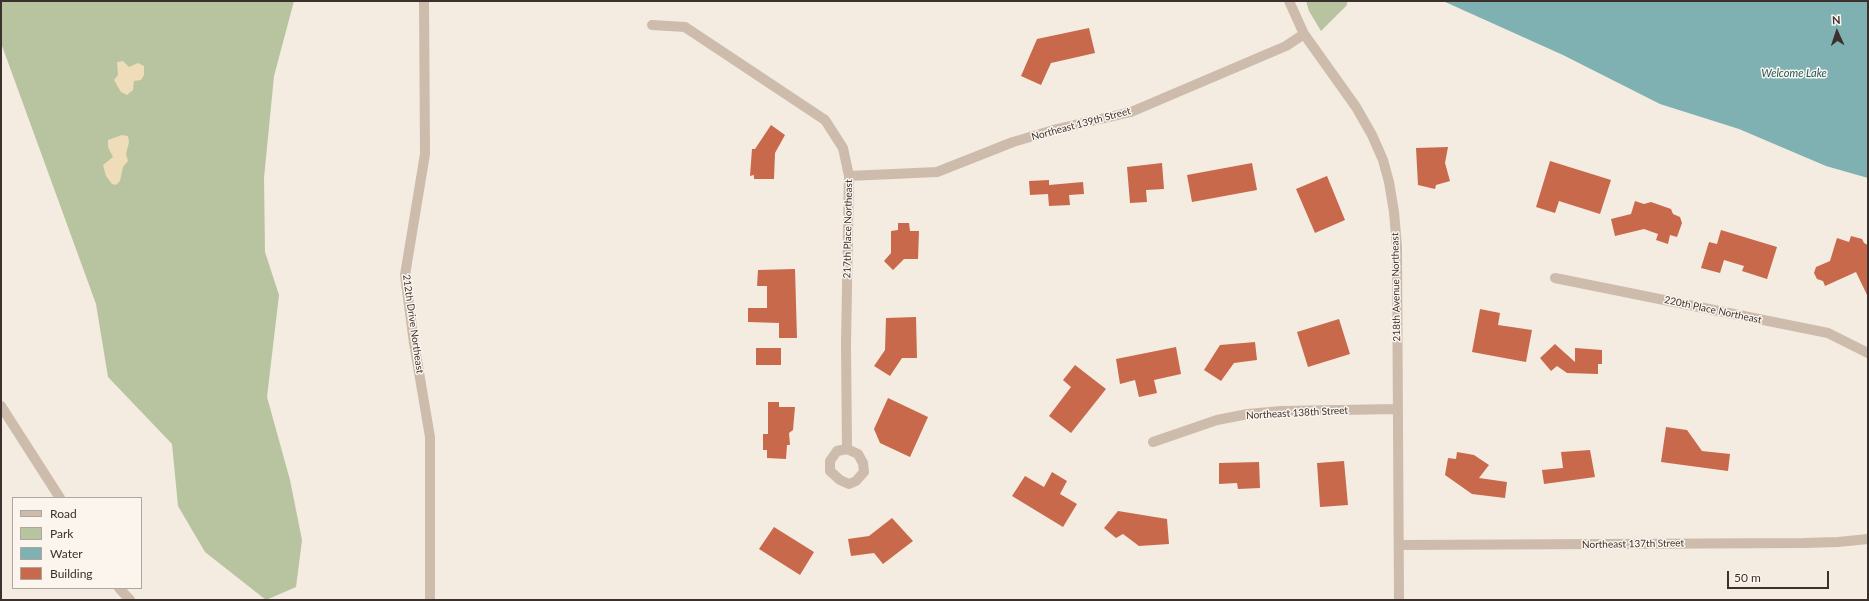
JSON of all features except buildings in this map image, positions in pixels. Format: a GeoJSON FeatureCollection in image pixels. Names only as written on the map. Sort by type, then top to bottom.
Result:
{"type":"FeatureCollection","features":[{"type":"Feature","properties":{"kind":"street","name":"212th Drive Northeast"},"geometry":{"type":"LineString","coordinates":[[424,1],[425,154],[405,275],[414,343],[430,437],[430,600]]}},
{"type":"Feature","properties":{"kind":"street","name":"218th Avenue Northeast"},"geometry":{"type":"LineString","coordinates":[[1289,1],[1304,34],[1359,112],[1372,135],[1389,182],[1394,212],[1397,247],[1399,600]]}},
{"type":"Feature","properties":{"kind":"street","name":"217th Place Northeast"},"geometry":{"type":"LineString","coordinates":[[652,25],[685,27],[825,120],[842,148],[849,176],[846,344],[847,449]]}},
{"type":"Feature","properties":{"kind":"street","name":"Northeast 139th Street"},"geometry":{"type":"LineString","coordinates":[[849,176],[937,172],[1014,142],[1057,129],[1131,112],[1286,46],[1304,34]]}},
{"type":"Feature","properties":{"kind":"street","name":"220th Place Northeast"},"geometry":{"type":"LineString","coordinates":[[1555,278],[1828,333],[1868,353]]}},
{"type":"Feature","properties":{"kind":"street"},"geometry":{"type":"LineString","coordinates":[[1,406],[59,497]]}},
{"type":"Feature","properties":{"kind":"street","name":"Northeast 138th Street"},"geometry":{"type":"LineString","coordinates":[[1153,442],[1218,420],[1248,414],[1281,411],[1397,409]]}},
{"type":"Feature","properties":{"kind":"street","name":"Northeast 137th Street"},"geometry":{"type":"LineString","coordinates":[[1399,545],[1796,543],[1838,542],[1868,539]]}},
{"type":"Feature","properties":{"kind":"street"},"geometry":{"type":"LineString","coordinates":[[120,589],[130,600]]}},
{"type":"Feature","properties":{"kind":"green space"},"geometry":{"type":"Polygon","coordinates":[[[1,1],[294,1],[274,76],[264,178],[265,252],[279,295],[267,397],[290,480],[302,540],[296,587],[266,600],[205,552],[178,506],[172,444],[108,377],[96,304],[1,43],[1,1]]]}},
{"type":"Feature","properties":{"kind":"green space"},"geometry":{"type":"Polygon","coordinates":[[[1306,1],[1347,1],[1347,5],[1321,31],[1309,11],[1306,1]]]}},
{"type":"Feature","properties":{"kind":"sand"},"geometry":{"type":"Polygon","coordinates":[[[123,61],[129,67],[138,63],[144,66],[144,75],[141,80],[134,81],[133,90],[127,95],[121,92],[114,80],[118,75],[117,62],[123,61]]]}},
{"type":"Feature","properties":{"kind":"sand"},"geometry":{"type":"Polygon","coordinates":[[[122,135],[128,136],[129,142],[126,154],[128,161],[123,167],[120,181],[116,185],[112,184],[106,176],[103,165],[113,157],[108,147],[108,140],[122,135]]]}},
{"type":"Feature","properties":{"kind":"water","name":"Welcome Lake"},"geometry":{"type":"Polygon","coordinates":[[[1443,1],[1868,1],[1868,178],[1826,166],[1739,129],[1660,104],[1563,55],[1443,1]]]}}]}
